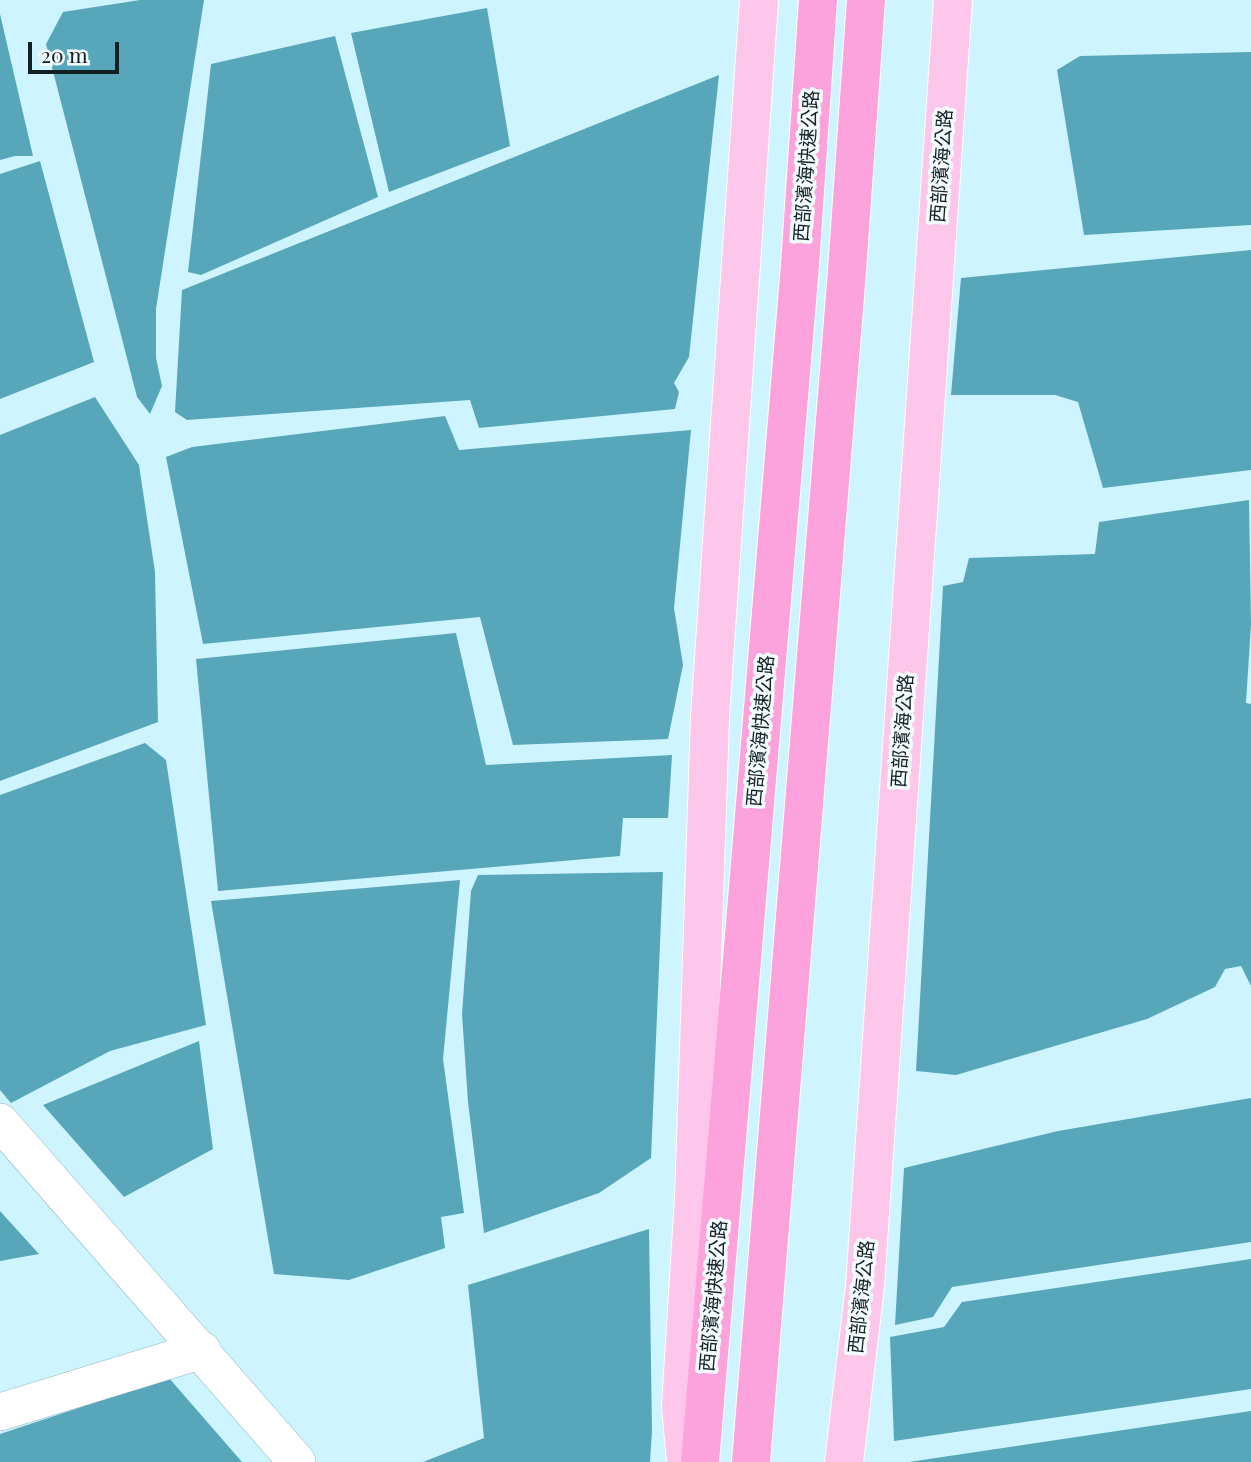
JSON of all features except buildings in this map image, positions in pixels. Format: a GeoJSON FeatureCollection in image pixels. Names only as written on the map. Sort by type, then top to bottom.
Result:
{"type":"FeatureCollection","features":[{"type":"Feature","properties":{"kind":"highway","name":"西部濱海快速公路"},"geometry":{"type":"LineString","coordinates":[[700,1462],[800,265],[818,0]]}},
{"type":"Feature","properties":{"kind":"highway"},"geometry":{"type":"LineString","coordinates":[[751,1462],[847,271],[866,0]]}},
{"type":"Feature","properties":{"kind":"main road"},"geometry":{"type":"LineString","coordinates":[[671,1462],[681,1406],[694,1198],[710,717],[760,0]]}},
{"type":"Feature","properties":{"kind":"main road","name":"西部濱海公路"},"geometry":{"type":"LineString","coordinates":[[844,1462],[865,1286],[953,0]]}},
{"type":"Feature","properties":{"kind":"main road"},"geometry":{"type":"LineString","coordinates":[[681,1406],[686,1462]]}},
{"type":"Feature","properties":{"kind":"street"},"geometry":{"type":"LineString","coordinates":[[0,1122],[202,1350],[297,1462]]}},
{"type":"Feature","properties":{"kind":"street"},"geometry":{"type":"LineString","coordinates":[[0,1412],[202,1350]]}},
{"type":"Feature","properties":{"kind":"water"},"geometry":{"type":"Polygon","coordinates":[[[140,0],[204,0],[156,309],[156,358],[162,386],[150,414],[137,397],[46,44],[63,12],[140,0]]]}},
{"type":"Feature","properties":{"kind":"water"},"geometry":{"type":"Polygon","coordinates":[[[487,8],[510,146],[389,192],[351,33],[487,8]]]}},
{"type":"Feature","properties":{"kind":"water"},"geometry":{"type":"Polygon","coordinates":[[[0,14],[33,156],[15,156],[0,160],[0,14]]]}},
{"type":"Feature","properties":{"kind":"water"},"geometry":{"type":"Polygon","coordinates":[[[335,36],[378,197],[201,275],[188,272],[211,64],[335,36]]]}},
{"type":"Feature","properties":{"kind":"water"},"geometry":{"type":"Polygon","coordinates":[[[1251,52],[1251,225],[1084,235],[1057,70],[1080,56],[1251,52]]]}},
{"type":"Feature","properties":{"kind":"water"},"geometry":{"type":"Polygon","coordinates":[[[719,75],[689,357],[674,383],[679,392],[675,409],[479,428],[470,400],[187,420],[175,412],[182,290],[719,75]]]}},
{"type":"Feature","properties":{"kind":"water"},"geometry":{"type":"Polygon","coordinates":[[[40,161],[94,362],[0,399],[0,174],[40,161]]]}},
{"type":"Feature","properties":{"kind":"water"},"geometry":{"type":"Polygon","coordinates":[[[1251,250],[1251,470],[1103,488],[1078,402],[1055,395],[951,395],[961,278],[1251,250]]]}},
{"type":"Feature","properties":{"kind":"water"},"geometry":{"type":"Polygon","coordinates":[[[95,397],[139,465],[155,572],[158,722],[0,781],[0,435],[95,397]]]}},
{"type":"Feature","properties":{"kind":"water"},"geometry":{"type":"Polygon","coordinates":[[[445,416],[459,450],[691,430],[674,608],[683,665],[668,739],[513,745],[480,617],[203,644],[166,457],[192,447],[445,416]]]}},
{"type":"Feature","properties":{"kind":"water"},"geometry":{"type":"Polygon","coordinates":[[[1249,500],[1251,624],[1246,703],[1251,704],[1251,986],[1241,966],[1225,969],[1215,987],[1147,1019],[956,1075],[916,1071],[943,586],[963,582],[969,558],[1095,554],[1099,522],[1249,500]]]}},
{"type":"Feature","properties":{"kind":"water"},"geometry":{"type":"Polygon","coordinates":[[[456,633],[486,765],[672,755],[668,818],[623,818],[620,856],[218,891],[196,659],[456,633]]]}},
{"type":"Feature","properties":{"kind":"water"},"geometry":{"type":"Polygon","coordinates":[[[145,743],[166,760],[206,1025],[110,1051],[11,1103],[0,1090],[0,795],[145,743]]]}},
{"type":"Feature","properties":{"kind":"water"},"geometry":{"type":"Polygon","coordinates":[[[663,872],[651,1158],[599,1193],[484,1233],[468,1102],[462,1014],[471,891],[478,875],[663,872]]]}},
{"type":"Feature","properties":{"kind":"water"},"geometry":{"type":"Polygon","coordinates":[[[460,880],[443,1059],[464,1213],[441,1217],[445,1248],[349,1280],[274,1274],[211,901],[460,880]]]}},
{"type":"Feature","properties":{"kind":"water"},"geometry":{"type":"Polygon","coordinates":[[[199,1041],[213,1149],[124,1197],[43,1105],[199,1041]]]}},
{"type":"Feature","properties":{"kind":"water"},"geometry":{"type":"Polygon","coordinates":[[[1251,1098],[1251,1242],[952,1287],[933,1317],[895,1325],[904,1168],[1058,1131],[1251,1098]]]}},
{"type":"Feature","properties":{"kind":"water"},"geometry":{"type":"Polygon","coordinates":[[[0,1211],[39,1254],[0,1261],[0,1211]]]}},
{"type":"Feature","properties":{"kind":"water"},"geometry":{"type":"Polygon","coordinates":[[[649,1229],[652,1431],[650,1462],[423,1462],[484,1438],[468,1285],[649,1229]]]}},
{"type":"Feature","properties":{"kind":"water"},"geometry":{"type":"Polygon","coordinates":[[[1251,1259],[1251,1389],[894,1441],[890,1337],[944,1327],[962,1302],[1251,1259]]]}},
{"type":"Feature","properties":{"kind":"water"},"geometry":{"type":"Polygon","coordinates":[[[169,1378],[242,1462],[0,1462],[0,1434],[169,1378]]]}},
{"type":"Feature","properties":{"kind":"water"},"geometry":{"type":"Polygon","coordinates":[[[1251,1411],[1251,1462],[909,1462],[1251,1411]]]}}]}
